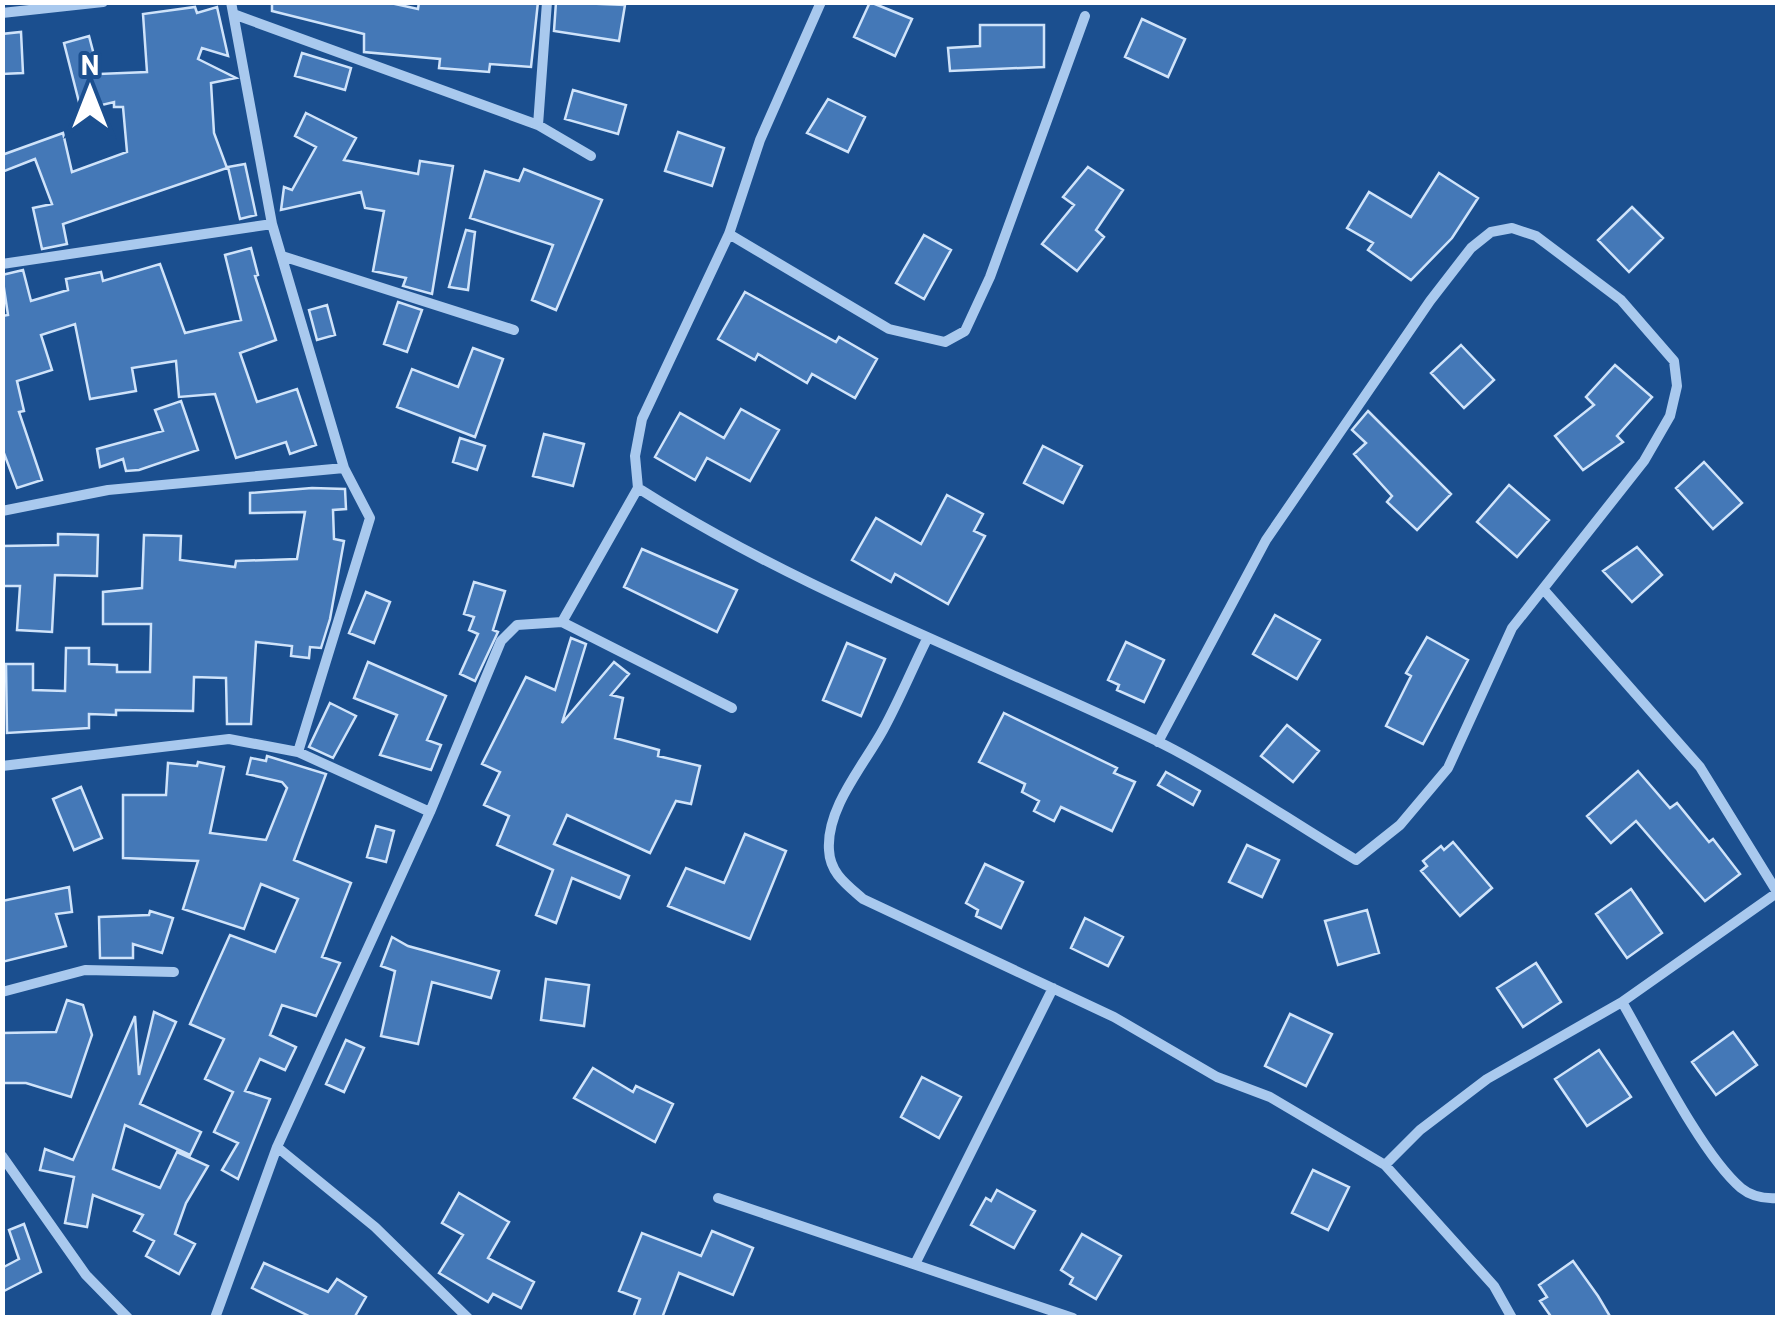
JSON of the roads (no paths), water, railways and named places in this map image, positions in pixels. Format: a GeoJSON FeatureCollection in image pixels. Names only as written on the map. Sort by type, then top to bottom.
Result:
{"type":"FeatureCollection","features":[{"type":"Feature","properties":{"kind":"street"},"geometry":{"type":"LineString","coordinates":[[2,13],[103,2]]}},
{"type":"Feature","properties":{"kind":"street"},"geometry":{"type":"LineString","coordinates":[[231,2],[272,224],[344,468],[370,518],[298,752]]}},
{"type":"Feature","properties":{"kind":"street"},"geometry":{"type":"LineString","coordinates":[[538,125],[547,2]]}},
{"type":"Feature","properties":{"kind":"street"},"geometry":{"type":"LineString","coordinates":[[562,622],[638,488],[635,456],[642,419],[729,234],[760,140],[821,2]]}},
{"type":"Feature","properties":{"kind":"street"},"geometry":{"type":"LineString","coordinates":[[236,15],[538,125],[591,156]]}},
{"type":"Feature","properties":{"kind":"street"},"geometry":{"type":"LineString","coordinates":[[729,234],[889,329],[944,342],[965,331],[990,278],[1085,16]]}},
{"type":"Feature","properties":{"kind":"street"},"geometry":{"type":"LineString","coordinates":[[2,264],[272,224]]}},
{"type":"Feature","properties":{"kind":"street"},"geometry":{"type":"LineString","coordinates":[[638,488],[699,528],[926,639],[1158,742],[1356,860],[1400,825],[1448,768],[1512,628],[1659,439],[1677,386],[1674,360],[1621,300],[1536,236],[1512,228],[1491,232],[1471,248],[1392,354],[1266,540],[1158,742]]}},
{"type":"Feature","properties":{"kind":"street"},"geometry":{"type":"LineString","coordinates":[[282,256],[514,330]]}},
{"type":"Feature","properties":{"kind":"street"},"geometry":{"type":"LineString","coordinates":[[2,511],[108,490],[344,468]]}},
{"type":"Feature","properties":{"kind":"street"},"geometry":{"type":"LineString","coordinates":[[1385,1166],[1420,1130],[1487,1079],[1622,1002],[1777,892],[1700,767],[1544,590]]}},
{"type":"Feature","properties":{"kind":"street"},"geometry":{"type":"LineString","coordinates":[[216,1318],[276,1147],[430,812],[501,642],[517,625],[562,622],[732,708]]}},
{"type":"Feature","properties":{"kind":"street"},"geometry":{"type":"LineString","coordinates":[[926,639],[883,730],[844,797],[830,832],[830,862],[838,877],[863,899],[1053,988],[1217,1076],[1270,1097],[1385,1166],[1494,1286],[1512,1318]]}},
{"type":"Feature","properties":{"kind":"street"},"geometry":{"type":"LineString","coordinates":[[2,766],[229,739],[298,752],[430,812]]}},
{"type":"Feature","properties":{"kind":"street"},"geometry":{"type":"LineString","coordinates":[[2,992],[86,970],[174,972]]}},
{"type":"Feature","properties":{"kind":"street"},"geometry":{"type":"LineString","coordinates":[[915,1264],[1053,988]]}},
{"type":"Feature","properties":{"kind":"street"},"geometry":{"type":"LineString","coordinates":[[1622,1002],[1685,1110],[1739,1186],[1753,1196],[1778,1198]]}},
{"type":"Feature","properties":{"kind":"street"},"geometry":{"type":"LineString","coordinates":[[276,1147],[375,1228],[468,1318]]}},
{"type":"Feature","properties":{"kind":"street"},"geometry":{"type":"LineString","coordinates":[[2,1156],[86,1274],[128,1318]]}},
{"type":"Feature","properties":{"kind":"street"},"geometry":{"type":"LineString","coordinates":[[718,1198],[1073,1318]]}}]}
